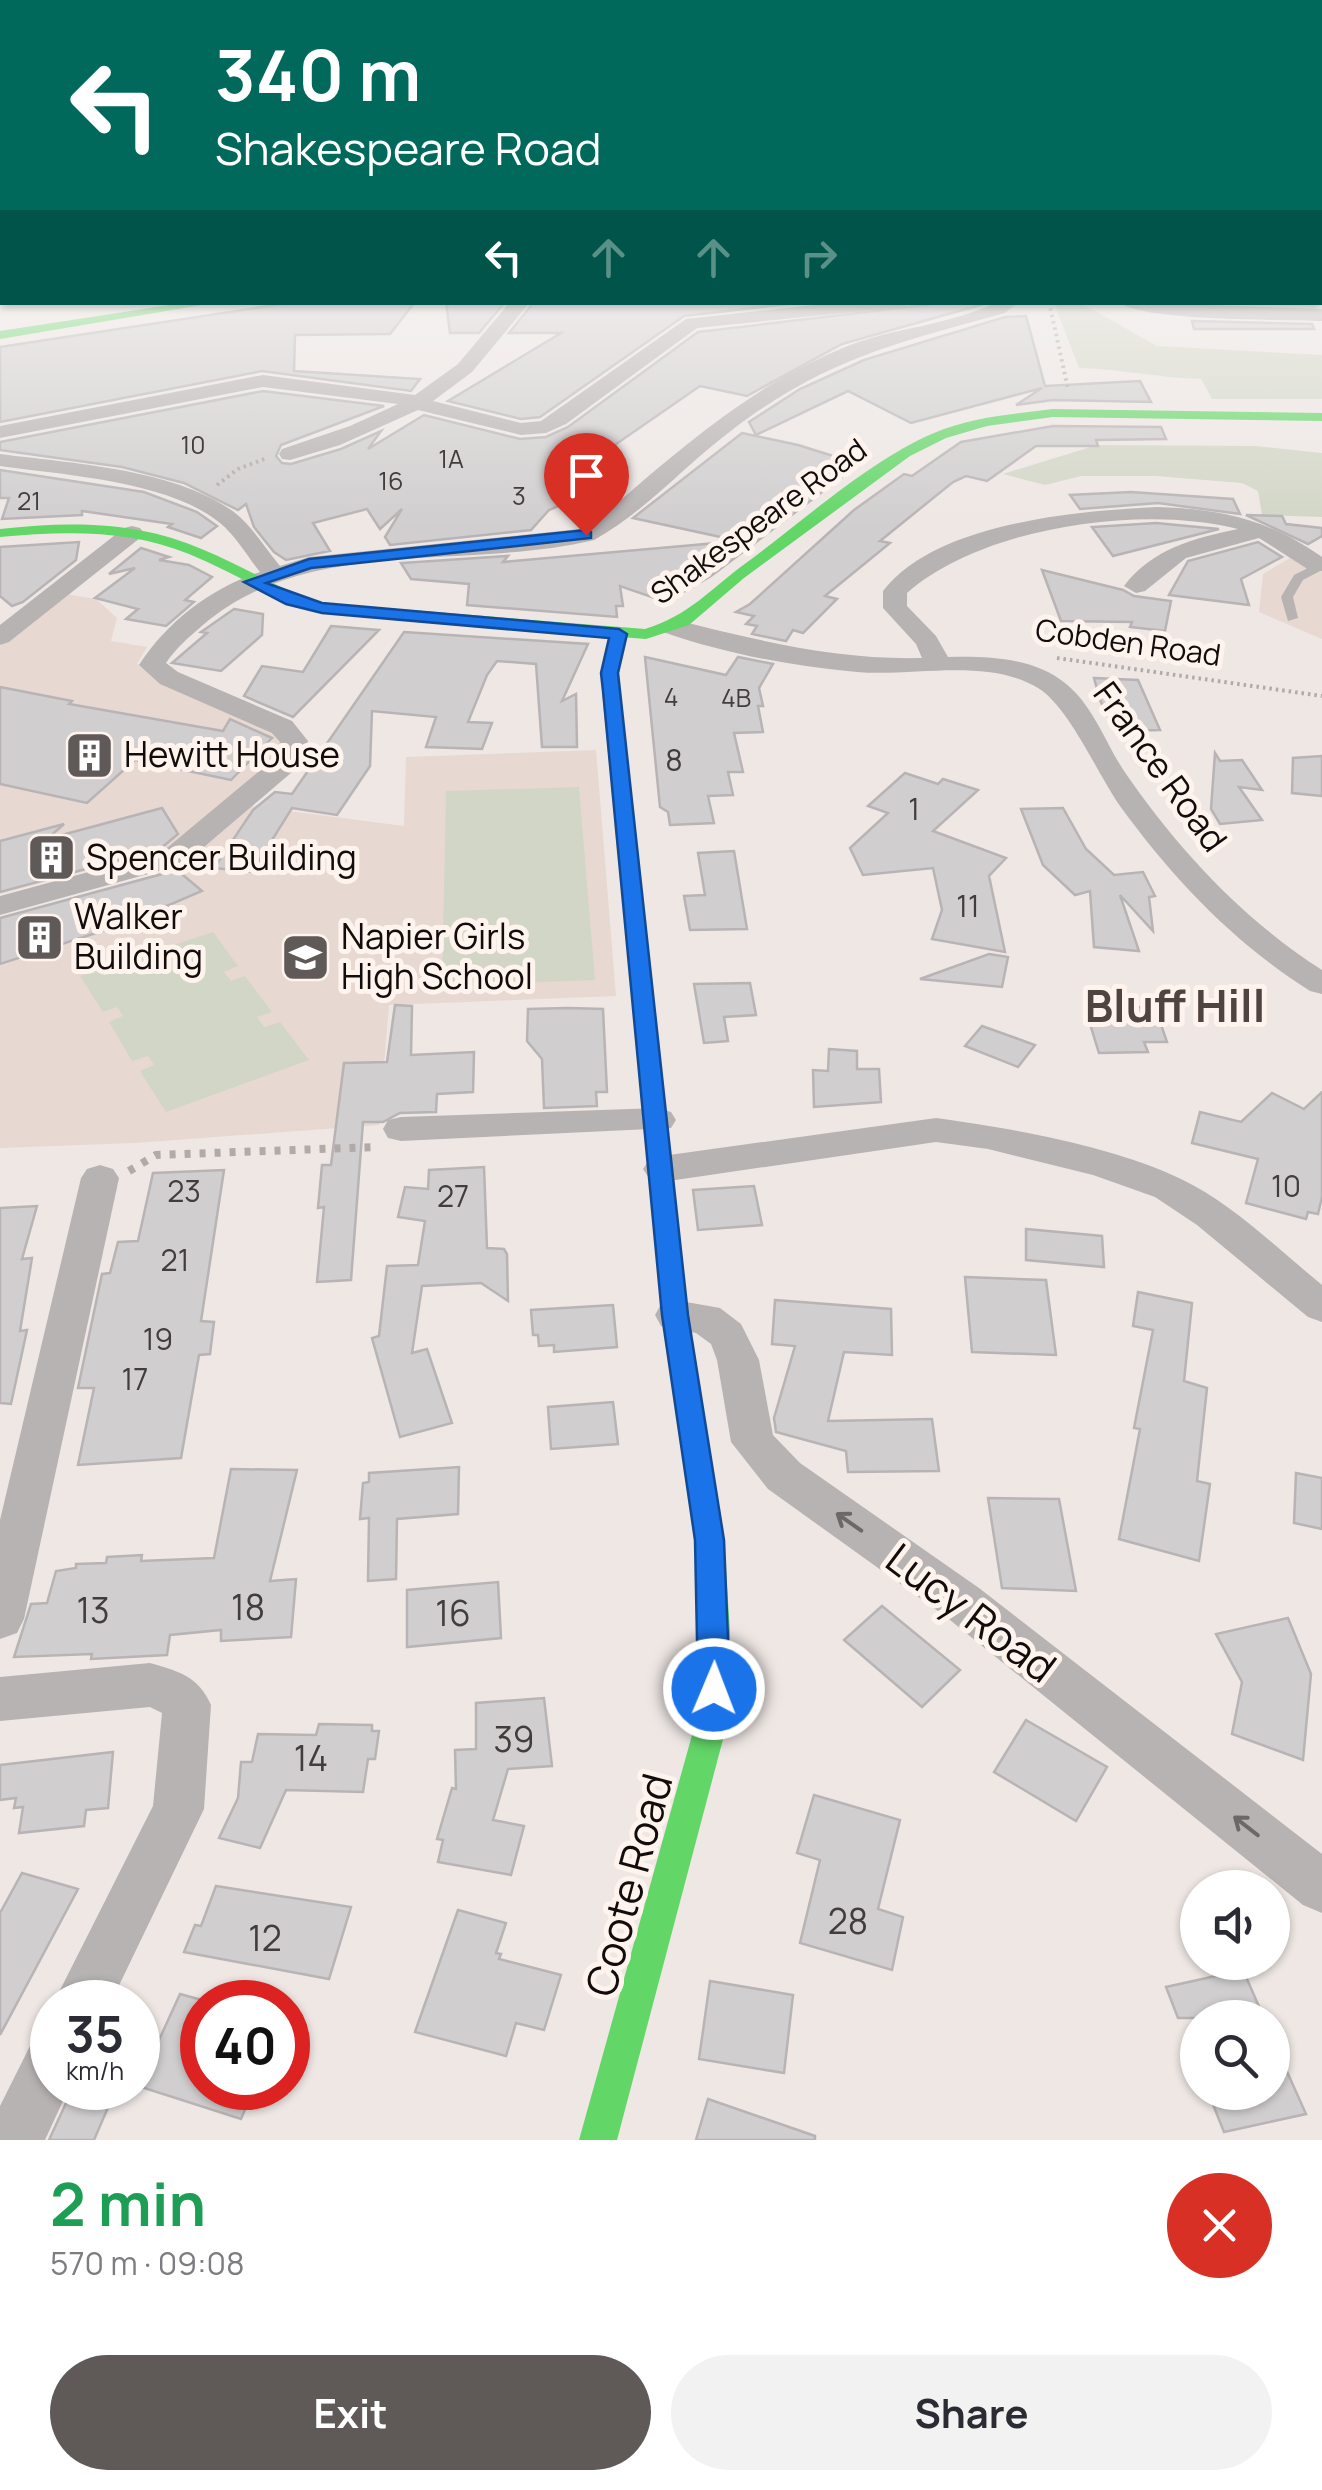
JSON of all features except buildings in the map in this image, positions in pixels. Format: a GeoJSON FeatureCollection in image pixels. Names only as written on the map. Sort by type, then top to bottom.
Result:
{"type":"FeatureCollection","features":[{"type":"Feature","properties":{"kind":"street"},"geometry":{"type":"LineString","coordinates":[[0,335],[53,327]]}},
{"type":"Feature","properties":{"kind":"street"},"geometry":{"type":"LineString","coordinates":[[290,454],[345,436],[419,402],[464,369],[500,327]]}},
{"type":"Feature","properties":{"kind":"street"},"geometry":{"type":"LineString","coordinates":[[0,432],[263,381],[419,402],[435,410],[510,428],[546,427],[686,327]]}},
{"type":"Feature","properties":{"kind":"street"},"geometry":{"type":"LineString","coordinates":[[0,906],[173,858],[288,760],[294,741],[282,727],[170,678],[152,664],[165,645],[218,600],[264,578],[309,564],[586,535],[608,522],[723,423],[775,389],[852,351],[939,327]]}},
{"type":"Feature","properties":{"kind":"street","name":"Shakespeare Road"},"geometry":{"type":"LineString","coordinates":[[0,534],[70,528],[132,533],[178,544],[264,578],[292,601],[322,608],[619,634],[672,627],[889,464],[952,432],[1010,417],[1053,413],[1322,417]]}},
{"type":"Feature","properties":{"kind":"street"},"geometry":{"type":"LineString","coordinates":[[0,460],[137,484],[206,507],[234,524],[264,578]]}},
{"type":"Feature","properties":{"kind":"street"},"geometry":{"type":"LineString","coordinates":[[939,666],[927,641],[895,608],[895,590],[915,574],[974,544],[1076,519],[1124,513],[1209,516],[1262,529],[1318,567]]}},
{"type":"Feature","properties":{"kind":"street"},"geometry":{"type":"LineString","coordinates":[[1136,586],[1160,560],[1174,553],[1262,529]]}},
{"type":"Feature","properties":{"kind":"street"},"geometry":{"type":"LineString","coordinates":[[0,637],[132,533]]}},
{"type":"Feature","properties":{"kind":"street","name":"France Road"},"geometry":{"type":"LineString","coordinates":[[672,627],[832,662],[1004,668],[1033,674],[1050,684],[1077,714],[1106,767],[1167,851],[1224,914],[1322,984]]}},
{"type":"Feature","properties":{"kind":"street","name":"Coote Road"},"geometry":{"type":"LineString","coordinates":[[598,2140],[710,1728],[714,1689],[709,1540],[675,1315],[610,673],[619,634]]}},
{"type":"Feature","properties":{"kind":"street"},"geometry":{"type":"LineString","coordinates":[[397,1138],[658,1120]]}},
{"type":"Feature","properties":{"kind":"street"},"geometry":{"type":"LineString","coordinates":[[662,1168],[936,1130],[988,1138],[1102,1165],[1168,1188],[1212,1216],[1322,1308]]}},
{"type":"Feature","properties":{"kind":"street"},"geometry":{"type":"LineString","coordinates":[[0,1619],[100,1178]]}},
{"type":"Feature","properties":{"kind":"street","name":"Lucy Road"},"geometry":{"type":"LineString","coordinates":[[675,1315],[706,1319],[726,1335],[738,1360],[753,1442],[784,1476],[962,1602],[1322,1887]]}},
{"type":"Feature","properties":{"kind":"street"},"geometry":{"type":"LineString","coordinates":[[0,1699],[150,1685],[172,1691],[187,1705],[178,1809],[93,1980]]}},
{"type":"Feature","properties":{"kind":"street"},"geometry":{"type":"LineString","coordinates":[[14,2140],[30,2107]]}},
{"type":"Feature","properties":{"kind":"lane"},"geometry":{"type":"LineString","coordinates":[[1292,618],[1287,596],[1298,578],[1318,567]]}},
{"type":"Feature","properties":{"kind":"path"},"geometry":{"type":"LineString","coordinates":[[1054,327],[1068,388]]}},
{"type":"Feature","properties":{"kind":"path"},"geometry":{"type":"LineString","coordinates":[[210,490],[238,468],[290,454]]}},
{"type":"Feature","properties":{"kind":"path","name":"Cobden Road"},"geometry":{"type":"LineString","coordinates":[[1041,655],[1322,696]]}},
{"type":"Feature","properties":{"kind":"path"},"geometry":{"type":"LineString","coordinates":[[156,1155],[397,1138]]}},
{"type":"Feature","properties":{"kind":"shaded area"},"geometry":{"type":"Polygon","coordinates":[[[1290,558],[1322,560],[1322,639],[1259,612],[1263,574],[1290,558]]]}},
{"type":"Feature","properties":{"kind":"shaded area"},"geometry":{"type":"Polygon","coordinates":[[[66,594],[96,599],[117,618],[111,641],[147,647],[137,664],[146,670],[281,727],[281,759],[179,846],[0,894],[0,646],[66,594]]]}},
{"type":"Feature","properties":{"kind":"shaded area","name":"Napier Girls High School"},"geometry":{"type":"Polygon","coordinates":[[[596,750],[616,996],[389,1005],[379,1125],[135,1143],[0,1148],[0,917],[172,870],[251,806],[404,826],[406,757],[596,750]]]}},
{"type":"Feature","properties":{"kind":"green space"},"geometry":{"type":"Polygon","coordinates":[[[1063,327],[1123,327],[1157,346],[1322,355],[1322,399],[1212,399],[1201,379],[1079,368],[1063,327]]]}},
{"type":"Feature","properties":{"kind":"green space"},"geometry":{"type":"Polygon","coordinates":[[[1097,445],[1255,446],[1322,453],[1322,517],[1262,515],[1258,491],[1242,483],[1156,476],[1081,476],[1045,485],[1003,474],[1097,445]]]}},
{"type":"Feature","properties":{"kind":"green space"},"geometry":{"type":"Polygon","coordinates":[[[579,787],[595,980],[442,986],[446,791],[579,787]]]}},
{"type":"Feature","properties":{"kind":"green space"},"geometry":{"type":"Polygon","coordinates":[[[213,932],[238,966],[224,972],[231,981],[245,976],[272,1012],[257,1017],[264,1027],[280,1022],[309,1060],[166,1112],[140,1071],[154,1065],[148,1056],[132,1061],[109,1022],[123,1016],[117,1007],[103,1012],[80,976],[213,932]]]}},
{"type":"Feature","properties":{"kind":"traffic: fast"},"geometry":{"type":"LineString","coordinates":[[0,335],[53,327]]}},
{"type":"Feature","properties":{"kind":"traffic: fast"},"geometry":{"type":"LineString","coordinates":[[0,533],[75,528],[149,536],[197,552],[274,590],[323,608],[646,634],[683,622],[739,575],[905,453],[941,435],[986,422],[1053,413],[1322,417]]}},
{"type":"Feature","properties":{"kind":"traffic: fast"},"geometry":{"type":"LineString","coordinates":[[598,2140],[710,1728],[715,1632],[709,1539],[675,1315],[662,1186]]}},
{"type":"Feature","properties":{"kind":"traffic: slow"},"geometry":{"type":"LineString","coordinates":[[619,634],[610,673],[611,691],[662,1186]]}},
{"type":"Feature","properties":{"kind":"place","name":"Hewitt House"},"geometry":{"type":"Point","coordinates":[89,755]}},
{"type":"Feature","properties":{"kind":"place","name":"Spencer Building"},"geometry":{"type":"Point","coordinates":[51,858]}},
{"type":"Feature","properties":{"kind":"place","name":"Walker Building"},"geometry":{"type":"Point","coordinates":[39,937]}},
{"type":"Feature","properties":{"kind":"place","name":"Napier Girls High School"},"geometry":{"type":"Point","coordinates":[306,957]}},
{"type":"Feature","properties":{"kind":"district","name":"Bluff Hill"},"geometry":{"type":"Point","coordinates":[1175,1006]}},
{"type":"Feature","properties":{"kind":"route"},"geometry":{"type":"LineString","coordinates":[[586,535],[309,564],[252,582],[307,606],[619,634],[610,673],[611,691],[675,1315],[709,1540],[714,1689]]}}]}
